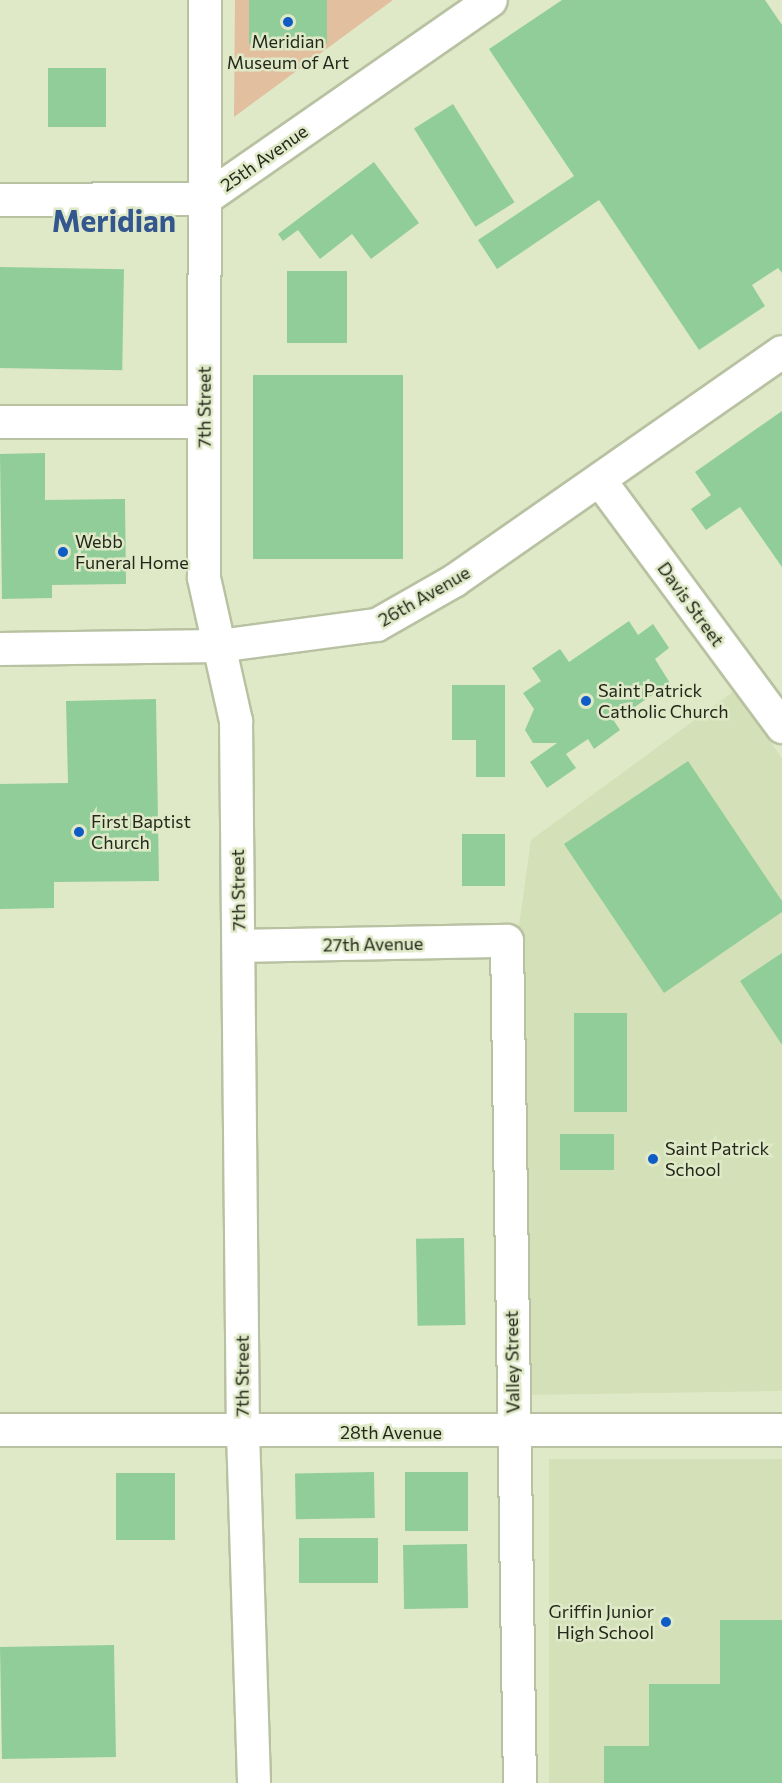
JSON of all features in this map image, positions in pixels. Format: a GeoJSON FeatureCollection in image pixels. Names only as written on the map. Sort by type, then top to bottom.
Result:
{"type":"FeatureCollection","features":[{"type":"Feature","properties":{"kind":"street","name":"7th Street"},"geometry":{"type":"LineString","coordinates":[[205,0],[204,578],[236,721],[243,1432],[254,1783]]}},
{"type":"Feature","properties":{"kind":"street","name":"25th Avenue"},"geometry":{"type":"LineString","coordinates":[[0,200],[205,199],[491,0]]}},
{"type":"Feature","properties":{"kind":"street","name":"26th Avenue"},"geometry":{"type":"LineString","coordinates":[[0,649],[219,646],[377,625],[454,581],[601,482],[782,352]]}},
{"type":"Feature","properties":{"kind":"street"},"geometry":{"type":"LineString","coordinates":[[0,422],[204,422]]}},
{"type":"Feature","properties":{"kind":"street","name":"Davis Street"},"geometry":{"type":"LineString","coordinates":[[601,482],[782,726]]}},
{"type":"Feature","properties":{"kind":"street","name":"27th Avenue"},"geometry":{"type":"LineString","coordinates":[[239,946],[507,941]]}},
{"type":"Feature","properties":{"kind":"street","name":"Valley Street"},"geometry":{"type":"LineString","coordinates":[[507,941],[520,1783]]}},
{"type":"Feature","properties":{"kind":"street","name":"28th Avenue"},"geometry":{"type":"LineString","coordinates":[[0,1430],[513,1432],[782,1430]]}},
{"type":"Feature","properties":{"kind":"shaded area"},"geometry":{"type":"Polygon","coordinates":[[[235,0],[393,0],[234,117],[235,0]]]}},
{"type":"Feature","properties":{"kind":"shaded area","name":"Saint Patrick School"},"geometry":{"type":"Polygon","coordinates":[[[734,691],[782,758],[782,1391],[528,1395],[519,926],[531,840],[734,691]]]}},
{"type":"Feature","properties":{"kind":"shaded area","name":"Griffin Junior High School"},"geometry":{"type":"Polygon","coordinates":[[[549,1459],[782,1459],[782,1783],[549,1783],[549,1459]]]}},
{"type":"Feature","properties":{"kind":"building","name":"Meridian Museum of Art"},"geometry":{"type":"Polygon","coordinates":[[[249,0],[327,0],[327,44],[249,44],[249,0]]]}},
{"type":"Feature","properties":{"kind":"building"},"geometry":{"type":"Polygon","coordinates":[[[562,0],[765,0],[782,25],[782,273],[778,268],[752,285],[765,306],[699,350],[599,200],[497,269],[478,240],[574,176],[489,49],[562,0]]]}},
{"type":"Feature","properties":{"kind":"building"},"geometry":{"type":"Polygon","coordinates":[[[48,68],[106,68],[106,127],[48,127],[48,68]]]}},
{"type":"Feature","properties":{"kind":"building"},"geometry":{"type":"Polygon","coordinates":[[[453,104],[514,202],[475,227],[414,128],[453,104]]]}},
{"type":"Feature","properties":{"kind":"building"},"geometry":{"type":"Polygon","coordinates":[[[374,162],[419,223],[371,259],[352,234],[320,259],[298,230],[283,241],[278,234],[374,162]]]}},
{"type":"Feature","properties":{"kind":"building"},"geometry":{"type":"Polygon","coordinates":[[[0,267],[124,269],[122,370],[0,368],[0,267]]]}},
{"type":"Feature","properties":{"kind":"building"},"geometry":{"type":"Polygon","coordinates":[[[287,271],[347,271],[347,343],[287,343],[287,271]]]}},
{"type":"Feature","properties":{"kind":"building"},"geometry":{"type":"Polygon","coordinates":[[[253,375],[403,375],[403,559],[253,559],[253,375]]]}},
{"type":"Feature","properties":{"kind":"building"},"geometry":{"type":"Polygon","coordinates":[[[782,411],[782,567],[740,507],[706,530],[691,509],[711,495],[695,472],[782,411]]]}},
{"type":"Feature","properties":{"kind":"building","name":"Webb Funeral Home"},"geometry":{"type":"Polygon","coordinates":[[[45,453],[45,500],[125,499],[126,584],[52,585],[52,598],[2,599],[0,454],[45,453]]]}},
{"type":"Feature","properties":{"kind":"building","name":"Saint Patrick Catholic Church"},"geometry":{"type":"Polygon","coordinates":[[[629,621],[638,635],[653,624],[669,648],[655,659],[670,683],[614,721],[620,730],[594,749],[588,739],[566,754],[576,768],[547,788],[530,762],[557,743],[533,743],[525,730],[534,709],[523,693],[541,681],[532,668],[560,649],[569,662],[629,621]]]}},
{"type":"Feature","properties":{"kind":"building"},"geometry":{"type":"Polygon","coordinates":[[[452,685],[505,685],[505,777],[476,777],[476,740],[452,740],[452,685]]]}},
{"type":"Feature","properties":{"kind":"building","name":"First Baptist Church"},"geometry":{"type":"Polygon","coordinates":[[[156,699],[159,881],[54,882],[54,908],[0,909],[0,784],[68,783],[66,701],[156,699]]]}},
{"type":"Feature","properties":{"kind":"building"},"geometry":{"type":"Polygon","coordinates":[[[688,761],[782,901],[782,912],[664,993],[564,844],[688,761]]]}},
{"type":"Feature","properties":{"kind":"building"},"geometry":{"type":"Polygon","coordinates":[[[462,834],[505,834],[505,886],[462,886],[462,834]]]}},
{"type":"Feature","properties":{"kind":"building"},"geometry":{"type":"Polygon","coordinates":[[[782,953],[782,1045],[740,981],[782,953]]]}},
{"type":"Feature","properties":{"kind":"building"},"geometry":{"type":"Polygon","coordinates":[[[574,1013],[627,1013],[627,1112],[574,1112],[574,1013]]]}},
{"type":"Feature","properties":{"kind":"building"},"geometry":{"type":"Polygon","coordinates":[[[560,1134],[614,1134],[614,1170],[560,1170],[560,1134]]]}},
{"type":"Feature","properties":{"kind":"building"},"geometry":{"type":"Polygon","coordinates":[[[464,1238],[466,1325],[418,1326],[416,1239],[464,1238]]]}},
{"type":"Feature","properties":{"kind":"building"},"geometry":{"type":"Polygon","coordinates":[[[374,1472],[375,1518],[296,1519],[295,1473],[374,1472]]]}},
{"type":"Feature","properties":{"kind":"building"},"geometry":{"type":"Polygon","coordinates":[[[405,1472],[468,1472],[468,1531],[405,1531],[405,1472]]]}},
{"type":"Feature","properties":{"kind":"building"},"geometry":{"type":"Polygon","coordinates":[[[116,1473],[175,1473],[175,1540],[116,1540],[116,1473]]]}},
{"type":"Feature","properties":{"kind":"building"},"geometry":{"type":"Polygon","coordinates":[[[299,1538],[378,1538],[378,1583],[299,1583],[299,1538]]]}},
{"type":"Feature","properties":{"kind":"building"},"geometry":{"type":"Polygon","coordinates":[[[467,1544],[468,1608],[404,1609],[403,1545],[467,1544]]]}},
{"type":"Feature","properties":{"kind":"building"},"geometry":{"type":"Polygon","coordinates":[[[720,1620],[782,1620],[782,1783],[604,1783],[604,1746],[649,1746],[649,1684],[720,1684],[720,1620]]]}},
{"type":"Feature","properties":{"kind":"building"},"geometry":{"type":"Polygon","coordinates":[[[114,1645],[116,1757],[2,1759],[0,1647],[114,1645]]]}},
{"type":"Feature","properties":{"kind":"place","name":"Meridian Museum of Art"},"geometry":{"type":"Point","coordinates":[288,22]}},
{"type":"Feature","properties":{"kind":"place","name":"Webb Funeral Home"},"geometry":{"type":"Point","coordinates":[63,552]}},
{"type":"Feature","properties":{"kind":"place","name":"Saint Patrick Catholic Church"},"geometry":{"type":"Point","coordinates":[586,701]}},
{"type":"Feature","properties":{"kind":"place","name":"First Baptist Church"},"geometry":{"type":"Point","coordinates":[79,832]}},
{"type":"Feature","properties":{"kind":"place","name":"Saint Patrick School"},"geometry":{"type":"Point","coordinates":[653,1159]}},
{"type":"Feature","properties":{"kind":"place","name":"Griffin Junior High School"},"geometry":{"type":"Point","coordinates":[666,1622]}},
{"type":"Feature","properties":{"kind":"district","name":"Meridian"},"geometry":{"type":"Point","coordinates":[114,220]}}]}
